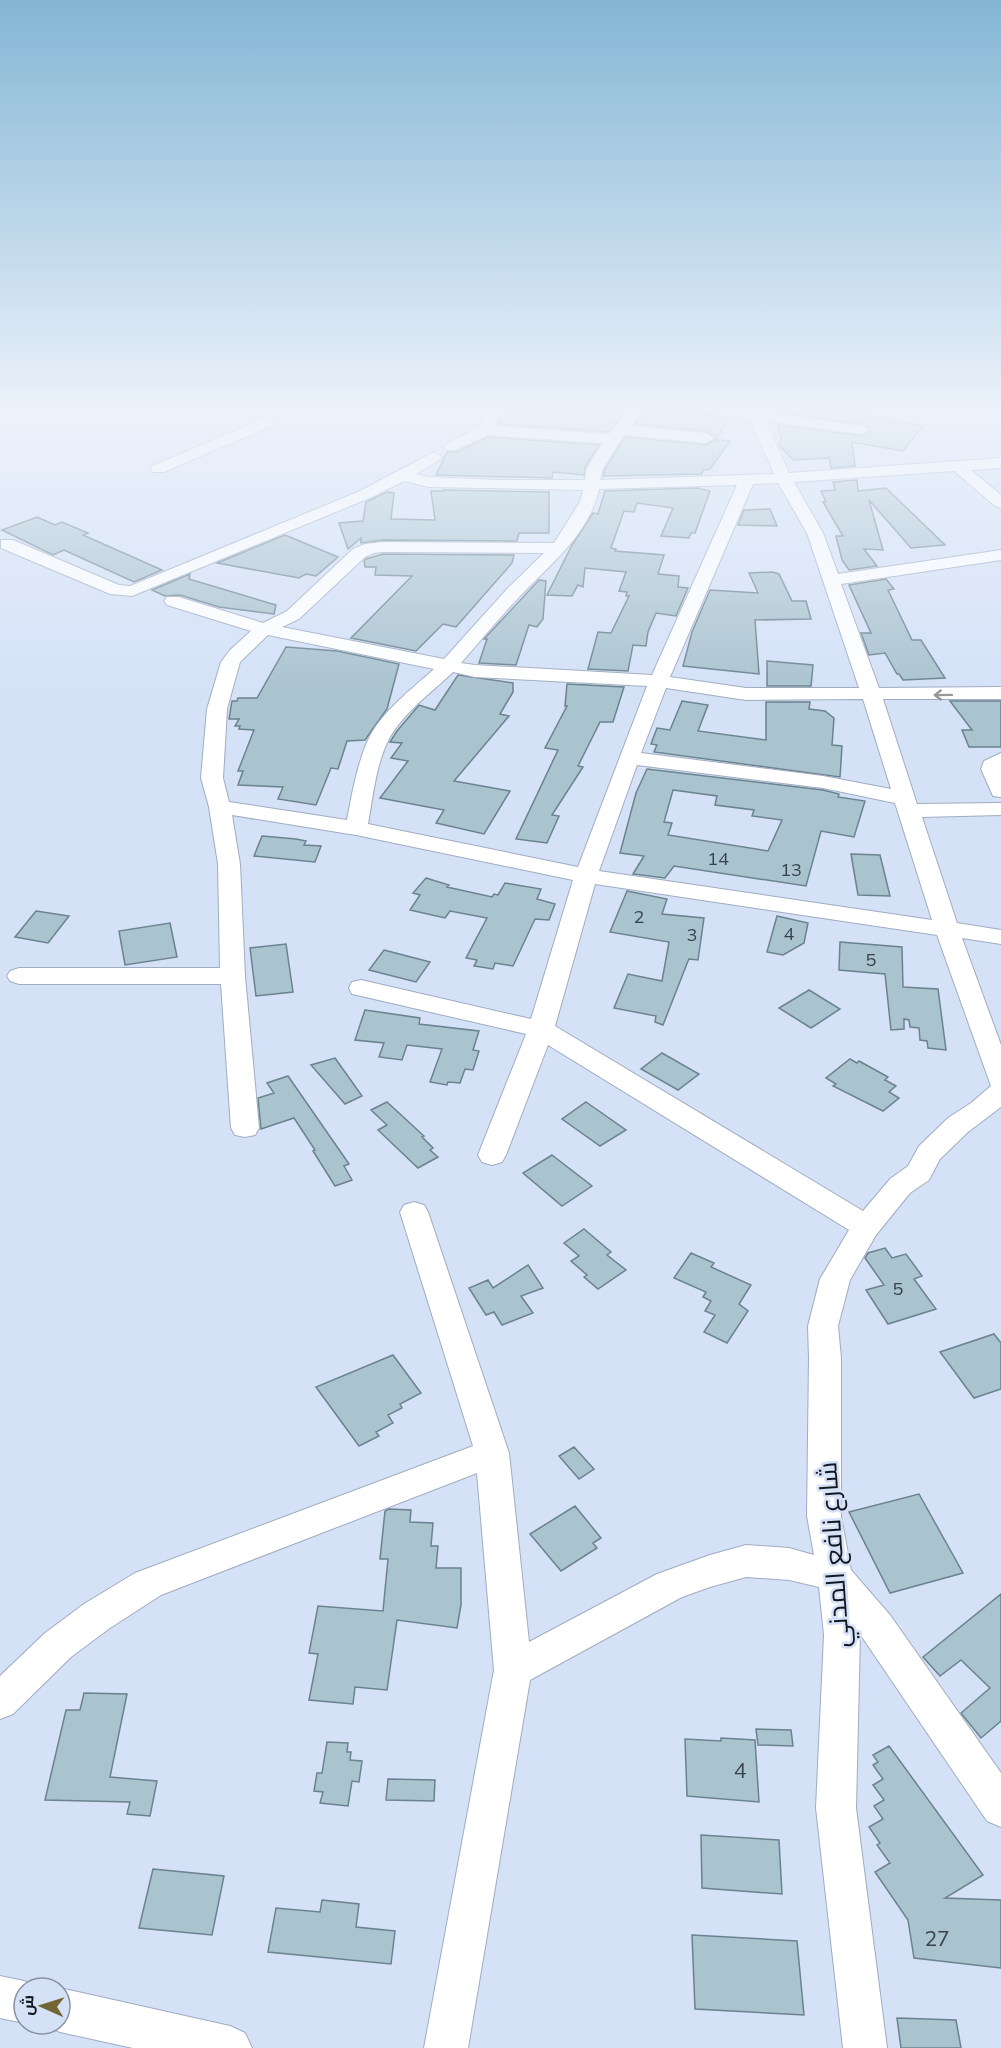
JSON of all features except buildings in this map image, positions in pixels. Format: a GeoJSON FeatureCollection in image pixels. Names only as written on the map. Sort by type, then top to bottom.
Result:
{"type":"FeatureCollection","features":[{"type":"Feature","properties":{"kind":"street"},"geometry":{"type":"LineString","coordinates":[[7,544],[116,590],[132,591],[340,504]]}},
{"type":"Feature","properties":{"kind":"street"},"geometry":{"type":"LineString","coordinates":[[356,828],[368,770],[379,738],[396,716],[447,667],[513,593],[559,548],[587,504]]}},
{"type":"Feature","properties":{"kind":"street"},"geometry":{"type":"LineString","coordinates":[[492,1155],[541,1029],[586,876],[629,758],[659,681],[737,504]]}},
{"type":"Feature","properties":{"kind":"street"},"geometry":{"type":"LineString","coordinates":[[798,504],[815,533],[908,804],[947,930],[1001,1081]]}},
{"type":"Feature","properties":{"kind":"street"},"geometry":{"type":"LineString","coordinates":[[245,1128],[233,976],[229,864],[220,807],[212,778],[219,699],[231,662],[264,629],[293,615],[364,550],[394,547],[559,548]]}},
{"type":"Feature","properties":{"kind":"street"},"geometry":{"type":"LineString","coordinates":[[831,580],[1001,555]]}},
{"type":"Feature","properties":{"kind":"street"},"geometry":{"type":"LineString","coordinates":[[173,601],[264,629],[447,667],[532,676],[659,681],[746,694],[1001,693]]}},
{"type":"Feature","properties":{"kind":"street"},"geometry":{"type":"LineString","coordinates":[[629,758],[823,782],[908,804],[1001,809]]}},
{"type":"Feature","properties":{"kind":"street"},"geometry":{"type":"LineString","coordinates":[[1001,759],[991,765],[990,769],[1001,791]]}},
{"type":"Feature","properties":{"kind":"street"},"geometry":{"type":"LineString","coordinates":[[220,807],[356,828],[586,876],[1001,937]]}},
{"type":"Feature","properties":{"kind":"street"},"geometry":{"type":"LineString","coordinates":[[19,976],[233,976]]}},
{"type":"Feature","properties":{"kind":"street"},"geometry":{"type":"LineString","coordinates":[[362,988],[541,1029],[866,1227]]}},
{"type":"Feature","properties":{"kind":"street","name":"شارع نافع المدني"},"geometry":{"type":"LineString","coordinates":[[865,2048],[836,1808],[842,1635],[836,1576],[824,1516],[825,1358],[823,1326],[835,1279],[866,1227],[900,1186],[919,1173],[929,1153],[958,1125],[981,1110],[1001,1092]]}},
{"type":"Feature","properties":{"kind":"street"},"geometry":{"type":"LineString","coordinates":[[414,1212],[492,1453],[513,1670],[446,2048]]}},
{"type":"Feature","properties":{"kind":"street"},"geometry":{"type":"LineString","coordinates":[[0,1701],[58,1645],[97,1616],[148,1584],[492,1453]]}},
{"type":"Feature","properties":{"kind":"street"},"geometry":{"type":"LineString","coordinates":[[513,1670],[670,1585],[710,1571],[746,1561],[789,1564],[836,1576],[877,1626],[1001,1807]]}},
{"type":"Feature","properties":{"kind":"street"},"geometry":{"type":"LineString","coordinates":[[72,2013],[230,2048]]}}]}
